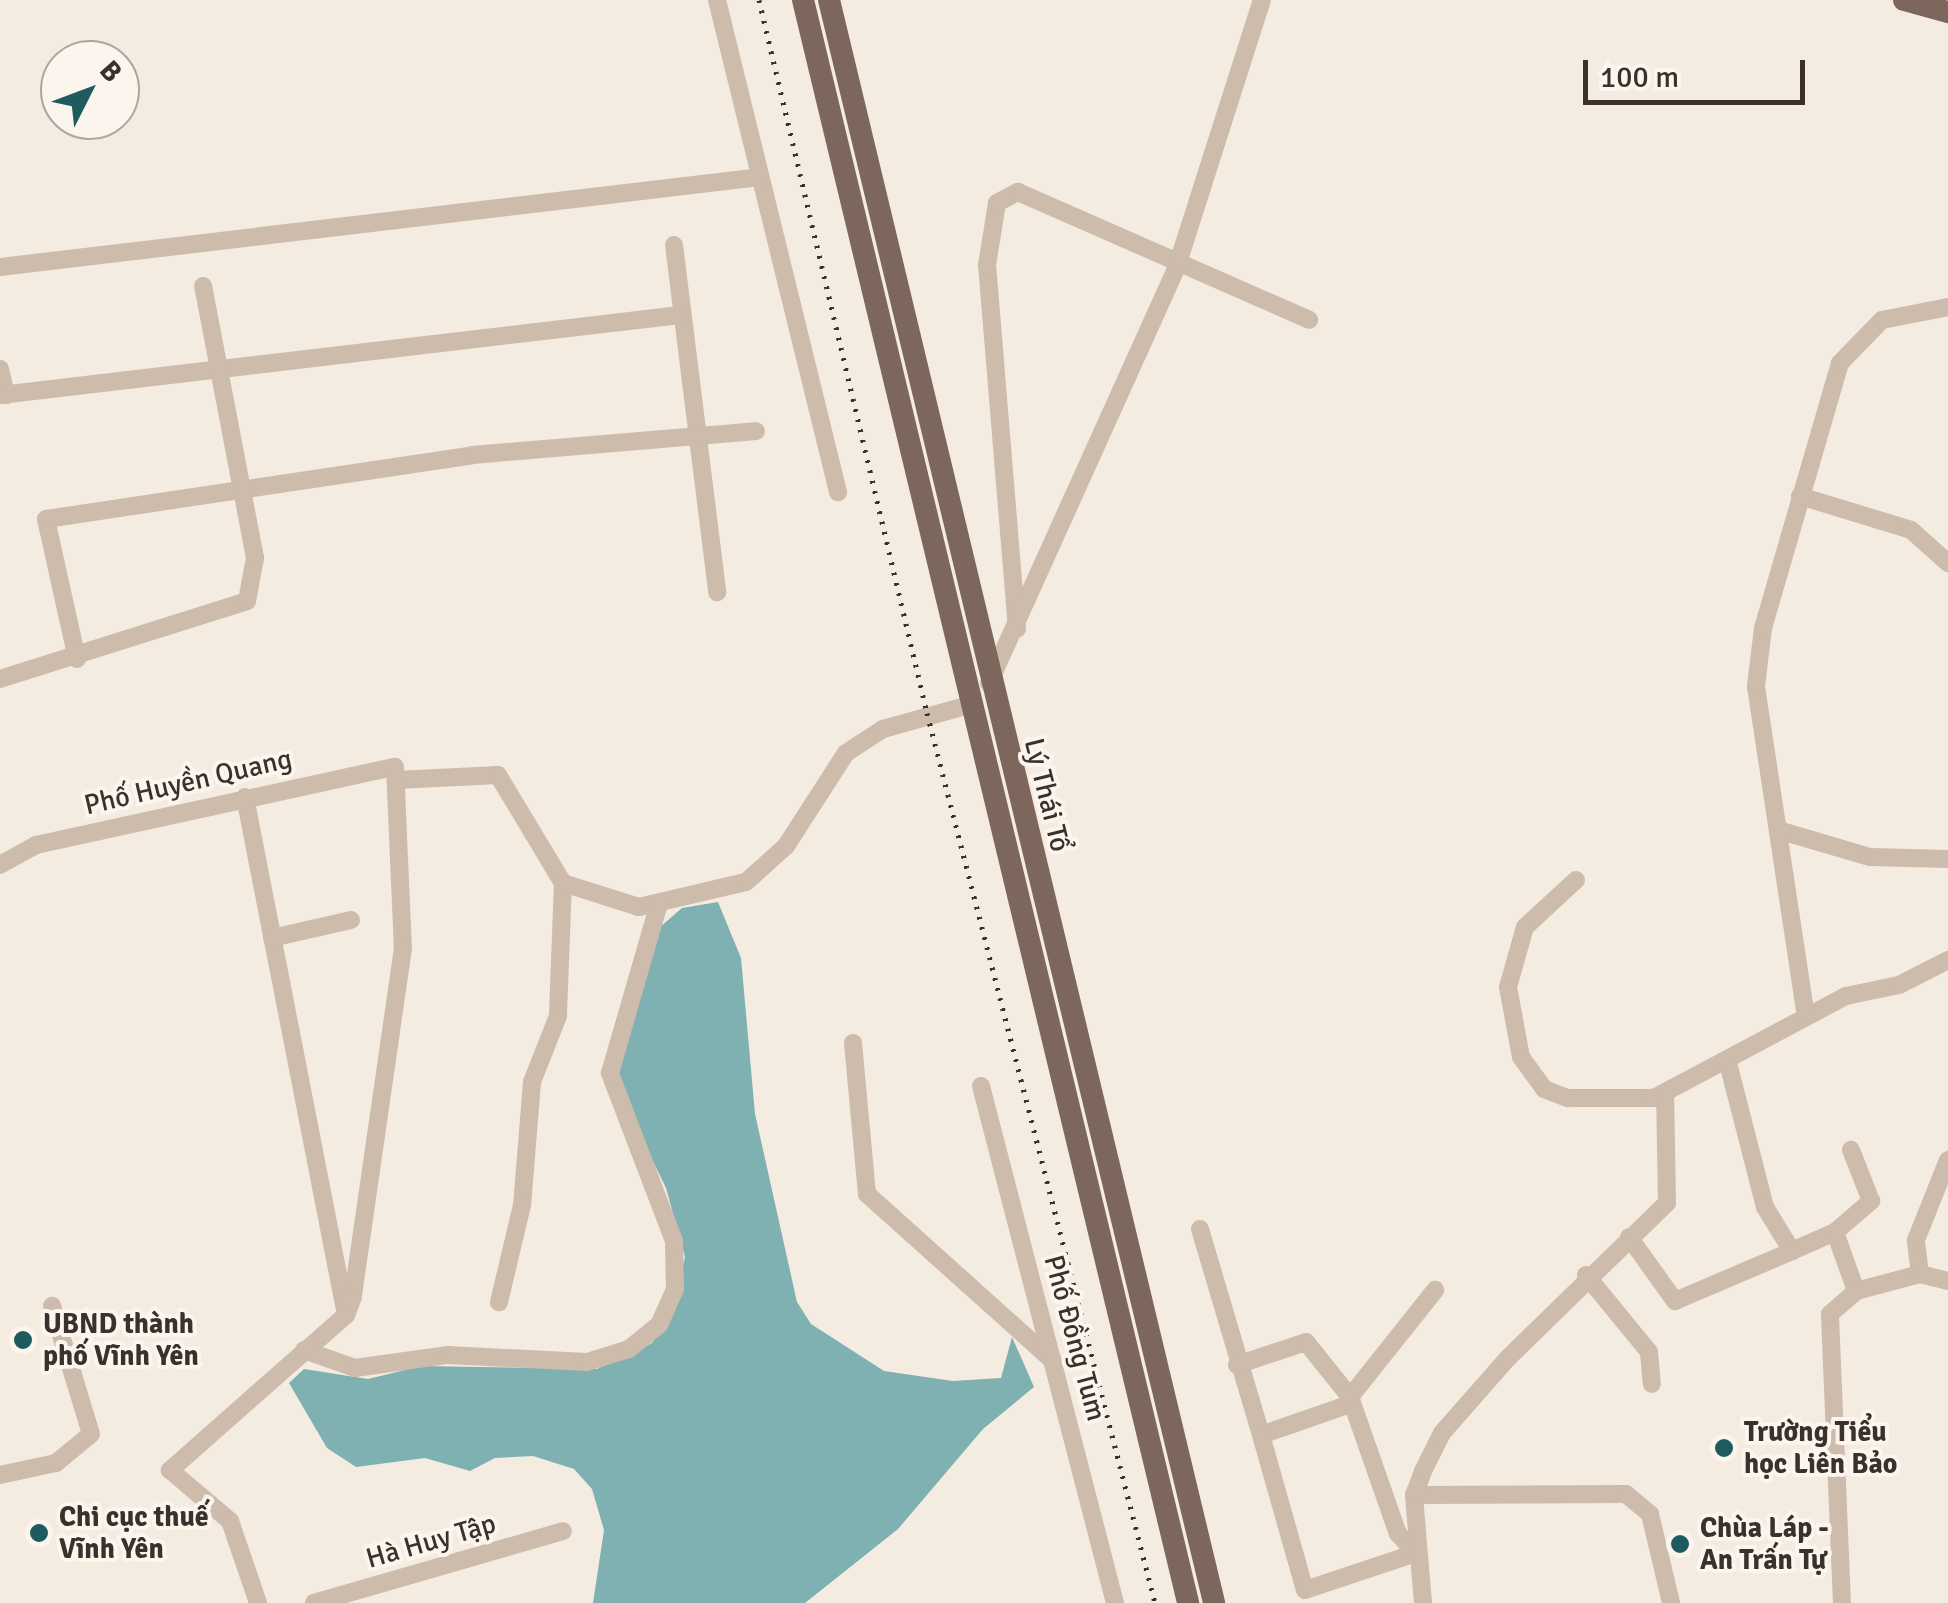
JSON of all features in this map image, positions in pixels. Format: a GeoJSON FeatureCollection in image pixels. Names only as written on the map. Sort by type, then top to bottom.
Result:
{"type":"FeatureCollection","features":[{"type":"Feature","properties":{"kind":"main road","name":"Lý Thái Tổ"},"geometry":{"type":"LineString","coordinates":[[804,0],[970,704],[1005,798],[1214,1603]]}},
{"type":"Feature","properties":{"kind":"main road","name":"Lý Thái Tổ"},"geometry":{"type":"LineString","coordinates":[[829,0],[990,683],[1005,798],[1188,1603]]}},
{"type":"Feature","properties":{"kind":"main road"},"geometry":{"type":"LineString","coordinates":[[1904,0],[1948,12]]}},
{"type":"Feature","properties":{"kind":"main road"},"geometry":{"type":"LineString","coordinates":[[912,466],[936,459]]}},
{"type":"Feature","properties":{"kind":"street"},"geometry":{"type":"LineString","coordinates":[[717,0],[838,492]]}},
{"type":"Feature","properties":{"kind":"street"},"geometry":{"type":"LineString","coordinates":[[990,683],[1177,266],[1262,0]]}},
{"type":"Feature","properties":{"kind":"street"},"geometry":{"type":"LineString","coordinates":[[0,267],[760,178]]}},
{"type":"Feature","properties":{"kind":"street"},"geometry":{"type":"LineString","coordinates":[[1017,629],[987,265],[997,203],[1018,192],[1177,266],[1309,320]]}},
{"type":"Feature","properties":{"kind":"street"},"geometry":{"type":"LineString","coordinates":[[674,245],[717,592]]}},
{"type":"Feature","properties":{"kind":"street"},"geometry":{"type":"LineString","coordinates":[[0,679],[77,660],[244,606],[256,558],[203,286]]}},
{"type":"Feature","properties":{"kind":"street"},"geometry":{"type":"LineString","coordinates":[[1806,1018],[1756,686],[1772,585],[1850,347],[1882,320],[1948,307]]}},
{"type":"Feature","properties":{"kind":"street"},"geometry":{"type":"LineString","coordinates":[[0,369],[3,395],[218,366],[680,314]]}},
{"type":"Feature","properties":{"kind":"street"},"geometry":{"type":"LineString","coordinates":[[77,660],[46,519],[241,486],[756,431]]}},
{"type":"Feature","properties":{"kind":"street"},"geometry":{"type":"LineString","coordinates":[[1800,496],[1911,530],[1948,563]]}},
{"type":"Feature","properties":{"kind":"street"},"geometry":{"type":"LineString","coordinates":[[498,1302],[522,1205],[532,1082],[558,1016],[564,883],[639,907],[746,882],[786,846],[846,752],[883,728],[970,704]]}},
{"type":"Feature","properties":{"kind":"street"},"geometry":{"type":"LineString","coordinates":[[258,1603],[230,1520],[170,1470],[346,1315],[403,948],[395,774]]}},
{"type":"Feature","properties":{"kind":"street","name":"Phố Huyền Quang"},"geometry":{"type":"LineString","coordinates":[[0,865],[36,845],[245,797],[395,774],[498,775],[564,883]]}},
{"type":"Feature","properties":{"kind":"street"},"geometry":{"type":"LineString","coordinates":[[245,797],[346,1315]]}},
{"type":"Feature","properties":{"kind":"street"},"geometry":{"type":"LineString","coordinates":[[1778,830],[1870,858],[1948,858]]}},
{"type":"Feature","properties":{"kind":"street"},"geometry":{"type":"LineString","coordinates":[[1576,880],[1539,905],[1510,961],[1521,1057],[1544,1089],[1568,1098],[1666,1094],[1806,1018],[1946,966]]}},
{"type":"Feature","properties":{"kind":"street"},"geometry":{"type":"LineString","coordinates":[[304,1350],[355,1368],[448,1356],[587,1362],[630,1350],[658,1326],[674,1289],[674,1241],[610,1073],[659,903]]}},
{"type":"Feature","properties":{"kind":"street"},"geometry":{"type":"LineString","coordinates":[[272,938],[351,920]]}},
{"type":"Feature","properties":{"kind":"street"},"geometry":{"type":"LineString","coordinates":[[853,1043],[867,1194],[1052,1361]]}},
{"type":"Feature","properties":{"kind":"street"},"geometry":{"type":"LineString","coordinates":[[1728,1063],[1765,1208],[1792,1251]]}},
{"type":"Feature","properties":{"kind":"street","name":"Phố Đồng Tum"},"geometry":{"type":"LineString","coordinates":[[981,1086],[1116,1603]]}},
{"type":"Feature","properties":{"kind":"street"},"geometry":{"type":"LineString","coordinates":[[1423,1603],[1414,1495],[1442,1433],[1586,1276],[1668,1203],[1666,1094]]}},
{"type":"Feature","properties":{"kind":"street"},"geometry":{"type":"LineString","coordinates":[[1629,1238],[1676,1301],[1835,1232],[1871,1201],[1851,1150]]}},
{"type":"Feature","properties":{"kind":"street"},"geometry":{"type":"LineString","coordinates":[[1920,1274],[1916,1240],[1948,1160]]}},
{"type":"Feature","properties":{"kind":"street"},"geometry":{"type":"LineString","coordinates":[[1200,1229],[1305,1590],[1416,1553]]}},
{"type":"Feature","properties":{"kind":"street"},"geometry":{"type":"LineString","coordinates":[[1835,1232],[1856,1290]]}},
{"type":"Feature","properties":{"kind":"street"},"geometry":{"type":"LineString","coordinates":[[1842,1603],[1830,1314],[1856,1290],[1920,1274],[1948,1281]]}},
{"type":"Feature","properties":{"kind":"street"},"geometry":{"type":"LineString","coordinates":[[1586,1276],[1648,1352],[1652,1384]]}},
{"type":"Feature","properties":{"kind":"street"},"geometry":{"type":"LineString","coordinates":[[1261,1435],[1350,1400],[1435,1290]]}},
{"type":"Feature","properties":{"kind":"street"},"geometry":{"type":"LineString","coordinates":[[0,1475],[56,1463],[91,1434],[52,1306]]}},
{"type":"Feature","properties":{"kind":"street"},"geometry":{"type":"LineString","coordinates":[[1237,1364],[1306,1342],[1350,1400],[1398,1534],[1416,1553]]}},
{"type":"Feature","properties":{"kind":"street"},"geometry":{"type":"LineString","coordinates":[[1414,1495],[1626,1494],[1650,1514],[1670,1603]]}},
{"type":"Feature","properties":{"kind":"street","name":"Hà Huy Tập"},"geometry":{"type":"LineString","coordinates":[[314,1603],[563,1531]]}},
{"type":"Feature","properties":{"kind":"water"},"geometry":{"type":"Polygon","coordinates":[[[718,902],[741,958],[755,1114],[797,1302],[811,1324],[884,1371],[953,1381],[1001,1378],[1012,1337],[1034,1387],[983,1429],[898,1529],[805,1603],[593,1603],[604,1530],[592,1489],[574,1469],[533,1456],[495,1458],[470,1471],[425,1458],[356,1467],[327,1448],[289,1383],[304,1369],[368,1379],[421,1366],[597,1369],[652,1343],[670,1316],[685,1257],[666,1188],[617,1088],[617,1057],[660,927],[682,908],[718,902]]]}},
{"type":"Feature","properties":{"kind":"railway"},"geometry":{"type":"LineString","coordinates":[[759,0],[927,713],[1155,1603]]}},
{"type":"Feature","properties":{"kind":"place","name":"UBND thành phố Vĩnh Yên"},"geometry":{"type":"Point","coordinates":[23,1340]}},
{"type":"Feature","properties":{"kind":"place","name":"Trường Tiểu học Liên Bảo"},"geometry":{"type":"Point","coordinates":[1724,1448]}},
{"type":"Feature","properties":{"kind":"place","name":"Chi cục thuế Vĩnh Yên"},"geometry":{"type":"Point","coordinates":[39,1533]}},
{"type":"Feature","properties":{"kind":"place","name":"Chùa Láp - An Trấn Tự"},"geometry":{"type":"Point","coordinates":[1680,1544]}}]}
